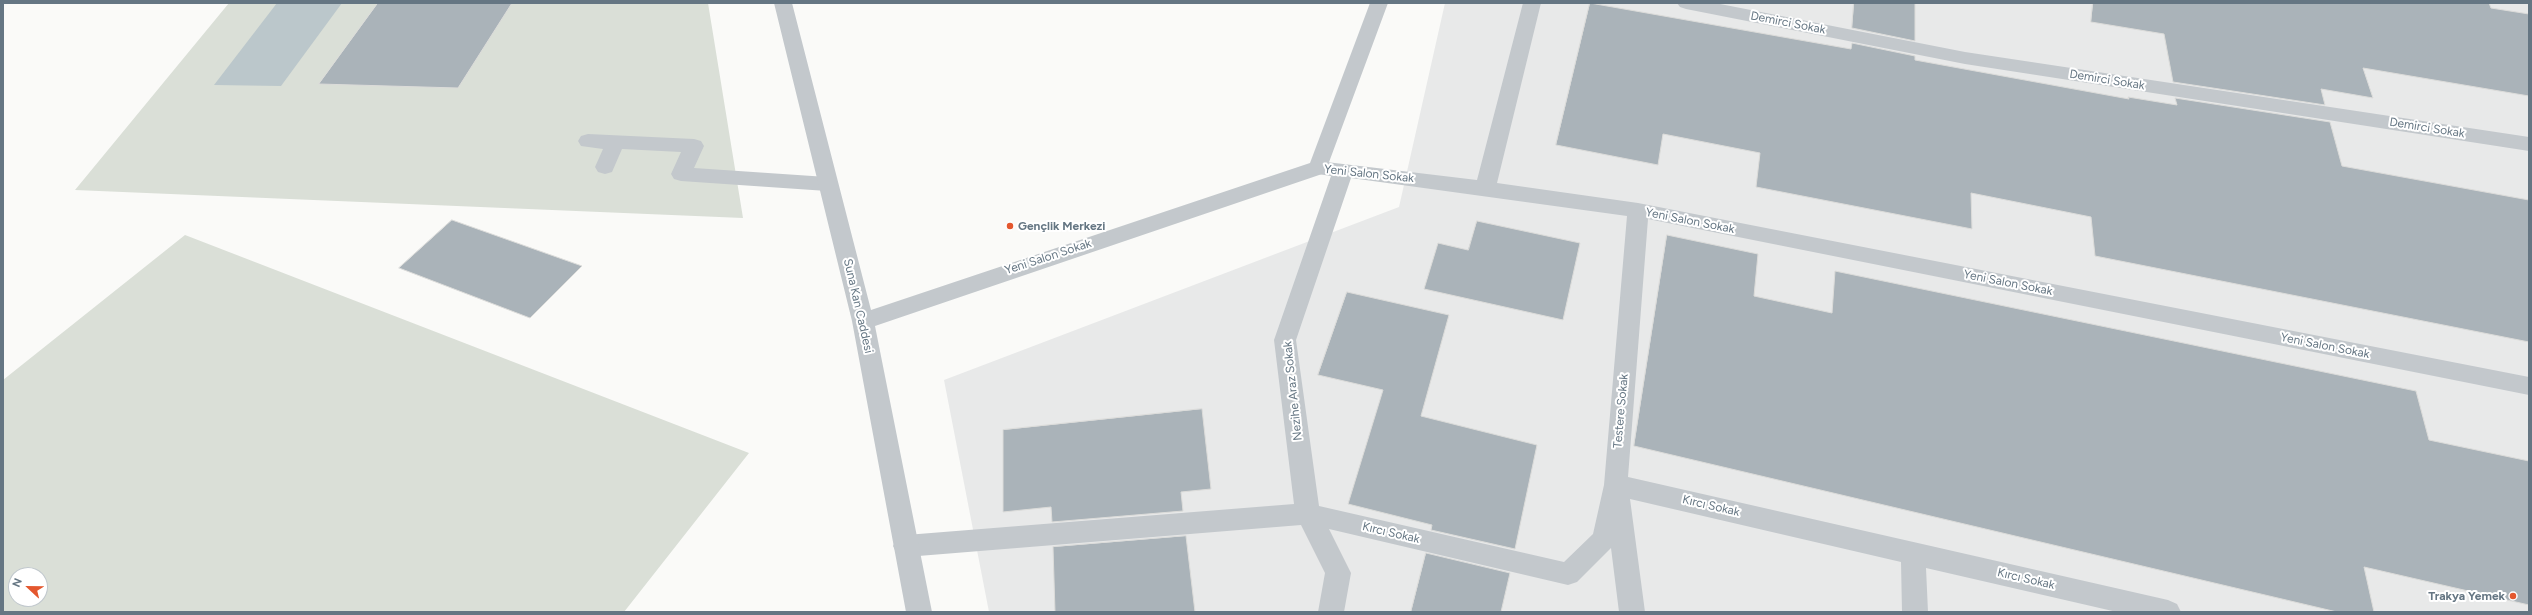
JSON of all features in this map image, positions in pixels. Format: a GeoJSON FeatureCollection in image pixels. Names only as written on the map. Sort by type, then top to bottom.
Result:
{"type":"FeatureCollection","features":[{"type":"Feature","properties":{"kind":"street","name":"Suna Kan Caddesi"},"geometry":{"type":"LineString","coordinates":[[783,3],[827,184],[863,321],[919,612]]}},
{"type":"Feature","properties":{"kind":"street"},"geometry":{"type":"LineString","coordinates":[[1318,168],[1379,3]]}},
{"type":"Feature","properties":{"kind":"street"},"geometry":{"type":"LineString","coordinates":[[1485,189],[1532,3]]}},
{"type":"Feature","properties":{"kind":"street","name":"Demirci Sokak"},"geometry":{"type":"LineString","coordinates":[[1686,3],[1965,58],[2529,144]]}},
{"type":"Feature","properties":{"kind":"street"},"geometry":{"type":"LineString","coordinates":[[588,141],[615,142],[650,136],[694,146],[680,174],[827,184]]}},
{"type":"Feature","properties":{"kind":"street"},"geometry":{"type":"LineString","coordinates":[[605,167],[615,142]]}},
{"type":"Feature","properties":{"kind":"street","name":"Yeni Salon Sokak"},"geometry":{"type":"LineString","coordinates":[[863,321],[1318,168],[1638,210],[2529,386]]}},
{"type":"Feature","properties":{"kind":"street","name":"Nezihe Araz Sokak"},"geometry":{"type":"LineString","coordinates":[[1332,612],[1338,573],[1308,514],[1285,340],[1344,171]]}},
{"type":"Feature","properties":{"kind":"street","name":"Testere Sokak"},"geometry":{"type":"LineString","coordinates":[[1632,612],[1616,485],[1638,210]]}},
{"type":"Feature","properties":{"kind":"street","name":"Kırcı Sokak"},"geometry":{"type":"LineString","coordinates":[[1308,514],[1568,574],[1604,538],[1616,485],[1913,552],[2168,612]]}},
{"type":"Feature","properties":{"kind":"street"},"geometry":{"type":"LineString","coordinates":[[906,546],[1308,514]]}},
{"type":"Feature","properties":{"kind":"street"},"geometry":{"type":"LineString","coordinates":[[1913,552],[1915,612]]}},
{"type":"Feature","properties":{"kind":"shaded area"},"geometry":{"type":"Polygon","coordinates":[[[229,3],[708,3],[743,218],[75,190],[229,3]]]}},
{"type":"Feature","properties":{"kind":"shaded area"},"geometry":{"type":"Polygon","coordinates":[[[277,3],[342,3],[281,86],[214,85],[277,3]]]}},
{"type":"Feature","properties":{"kind":"shaded area"},"geometry":{"type":"Polygon","coordinates":[[[1445,3],[2529,3],[2529,612],[989,612],[944,380],[1399,207],[1445,3]]]}},
{"type":"Feature","properties":{"kind":"shaded area"},"geometry":{"type":"Polygon","coordinates":[[[185,235],[749,453],[624,612],[3,612],[3,380],[185,235]]]}},
{"type":"Feature","properties":{"kind":"building"},"geometry":{"type":"Polygon","coordinates":[[[378,3],[512,3],[458,88],[319,84],[378,3]]]}},
{"type":"Feature","properties":{"kind":"building"},"geometry":{"type":"Polygon","coordinates":[[[1590,3],[1851,49],[1852,43],[1915,56],[1915,60],[2129,99],[2128,97],[2177,105],[2175,98],[2330,122],[2342,166],[2529,200],[2529,342],[2095,256],[2091,217],[1971,193],[1972,229],[1756,187],[1760,153],[1663,134],[1658,165],[1556,145],[1590,3]]]}},
{"type":"Feature","properties":{"kind":"building"},"geometry":{"type":"Polygon","coordinates":[[[1854,3],[1915,3],[1915,41],[1852,28],[1854,3]]]}},
{"type":"Feature","properties":{"kind":"building"},"geometry":{"type":"Polygon","coordinates":[[[2093,3],[2489,3],[2491,8],[2529,14],[2529,96],[2363,68],[2373,98],[2321,89],[2325,105],[2173,82],[2164,34],[2091,22],[2093,3]]]}},
{"type":"Feature","properties":{"kind":"building"},"geometry":{"type":"Polygon","coordinates":[[[452,220],[582,266],[530,318],[399,268],[452,220]]]}},
{"type":"Feature","properties":{"kind":"building"},"geometry":{"type":"Polygon","coordinates":[[[1477,221],[1580,243],[1563,320],[1424,289],[1438,243],[1468,250],[1477,221]]]}},
{"type":"Feature","properties":{"kind":"building"},"geometry":{"type":"Polygon","coordinates":[[[1667,235],[1758,254],[1754,296],[1832,313],[1835,271],[2416,391],[2429,440],[2529,461],[2529,605],[2364,567],[2374,612],[2337,612],[1634,446],[1667,235]]]}},
{"type":"Feature","properties":{"kind":"building"},"geometry":{"type":"Polygon","coordinates":[[[1347,292],[1449,315],[1421,416],[1537,445],[1515,549],[1431,530],[1432,525],[1348,504],[1383,390],[1318,375],[1347,292]]]}},
{"type":"Feature","properties":{"kind":"building"},"geometry":{"type":"Polygon","coordinates":[[[1202,409],[1211,489],[1181,492],[1183,511],[1052,522],[1051,507],[1003,512],[1003,430],[1202,409]]]}},
{"type":"Feature","properties":{"kind":"building"},"geometry":{"type":"Polygon","coordinates":[[[1186,536],[1195,612],[1055,612],[1053,547],[1186,536]]]}},
{"type":"Feature","properties":{"kind":"building"},"geometry":{"type":"Polygon","coordinates":[[[1426,553],[1510,573],[1501,612],[1411,612],[1426,553]]]}},
{"type":"Feature","properties":{"kind":"place","name":"Gençlik Merkezi"},"geometry":{"type":"Point","coordinates":[1010,226]}},
{"type":"Feature","properties":{"kind":"place","name":"Trakya Yemek"},"geometry":{"type":"Point","coordinates":[2513,596]}}]}
